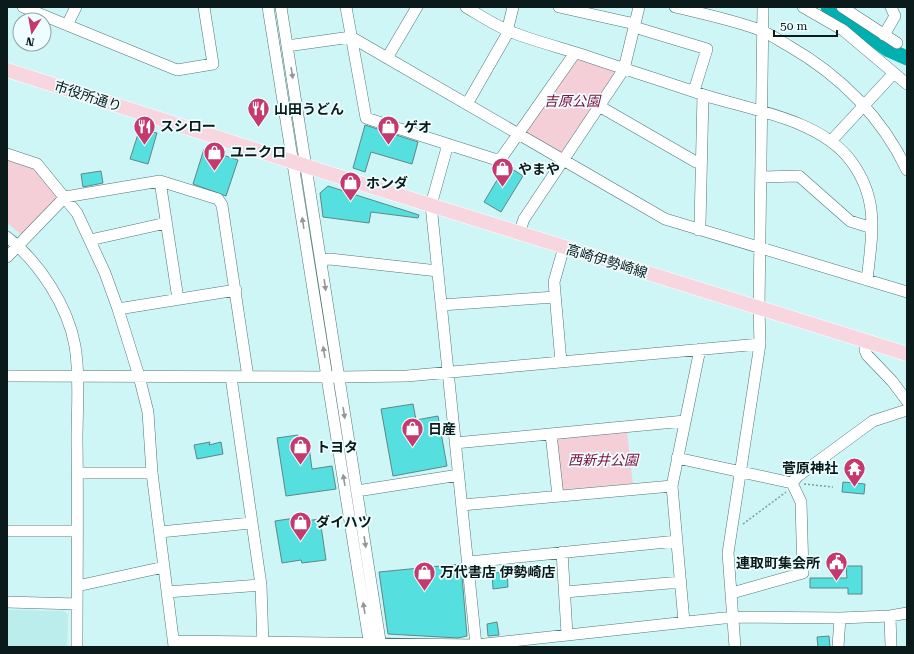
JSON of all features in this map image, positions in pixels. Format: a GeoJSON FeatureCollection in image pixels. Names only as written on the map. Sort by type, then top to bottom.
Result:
{"type":"FeatureCollection","features":[{"type":"Feature","properties":{"kind":"main road","name":"市役所通り"},"geometry":{"type":"LineString","coordinates":[[7,70],[307,166]]}},
{"type":"Feature","properties":{"kind":"main road","name":"高崎伊勢崎線"},"geometry":{"type":"LineString","coordinates":[[307,166],[907,354]]}},
{"type":"Feature","properties":{"kind":"street"},"geometry":{"type":"LineString","coordinates":[[23,7],[177,70],[213,64],[204,7]]}},
{"type":"Feature","properties":{"kind":"street"},"geometry":{"type":"LineString","coordinates":[[67,25],[76,7]]}},
{"type":"Feature","properties":{"kind":"street"},"geometry":{"type":"LineString","coordinates":[[268,7],[293,162],[357,491],[375,645]]}},
{"type":"Feature","properties":{"kind":"street"},"geometry":{"type":"LineString","coordinates":[[281,7],[321,260],[334,377],[375,645]]}},
{"type":"Feature","properties":{"kind":"street"},"geometry":{"type":"LineString","coordinates":[[346,7],[366,118],[499,160],[575,53]]}},
{"type":"Feature","properties":{"kind":"street"},"geometry":{"type":"LineString","coordinates":[[387,58],[417,7]]}},
{"type":"Feature","properties":{"kind":"street"},"geometry":{"type":"LineString","coordinates":[[466,7],[507,30],[698,93],[762,112],[808,128],[831,141],[850,160],[864,183],[871,204],[872,228],[867,280]]}},
{"type":"Feature","properties":{"kind":"street"},"geometry":{"type":"LineString","coordinates":[[467,104],[506,36],[513,7]]}},
{"type":"Feature","properties":{"kind":"street"},"geometry":{"type":"LineString","coordinates":[[559,7],[635,25],[707,49],[698,93],[700,162],[700,224],[698,230]]}},
{"type":"Feature","properties":{"kind":"street"},"geometry":{"type":"LineString","coordinates":[[518,233],[524,219],[624,69],[639,7]]}},
{"type":"Feature","properties":{"kind":"street"},"geometry":{"type":"LineString","coordinates":[[675,7],[762,31],[814,60],[841,82],[864,105],[887,134],[907,170]]}},
{"type":"Feature","properties":{"kind":"street"},"geometry":{"type":"LineString","coordinates":[[735,647],[728,553],[760,344],[759,248],[763,7]]}},
{"type":"Feature","properties":{"kind":"street"},"geometry":{"type":"LineString","coordinates":[[803,7],[843,30],[907,84]]}},
{"type":"Feature","properties":{"kind":"street"},"geometry":{"type":"LineString","coordinates":[[842,7],[897,42]]}},
{"type":"Feature","properties":{"kind":"street"},"geometry":{"type":"LineString","coordinates":[[884,35],[894,16],[890,7]]}},
{"type":"Feature","properties":{"kind":"street"},"geometry":{"type":"LineString","coordinates":[[287,46],[351,37],[665,219],[907,292]]}},
{"type":"Feature","properties":{"kind":"street"},"geometry":{"type":"LineString","coordinates":[[831,141],[894,74]]}},
{"type":"Feature","properties":{"kind":"street"},"geometry":{"type":"LineString","coordinates":[[599,106],[696,162],[700,162]]}},
{"type":"Feature","properties":{"kind":"street"},"geometry":{"type":"LineString","coordinates":[[448,144],[431,206],[455,443],[469,562],[476,645]]}},
{"type":"Feature","properties":{"kind":"street"},"geometry":{"type":"LineString","coordinates":[[7,154],[37,164],[79,216],[105,273],[118,309],[139,376],[148,412],[152,473],[173,644],[456,646],[543,642],[567,634],[732,617],[840,618],[890,616],[907,613]]}},
{"type":"Feature","properties":{"kind":"street"},"geometry":{"type":"LineString","coordinates":[[761,177],[799,176],[850,221],[872,228]]}},
{"type":"Feature","properties":{"kind":"street"},"geometry":{"type":"LineString","coordinates":[[160,181],[178,299]]}},
{"type":"Feature","properties":{"kind":"street"},"geometry":{"type":"LineString","coordinates":[[7,257],[65,197],[160,181],[218,199],[222,204],[248,377]]}},
{"type":"Feature","properties":{"kind":"street"},"geometry":{"type":"LineString","coordinates":[[90,240],[166,223]]}},
{"type":"Feature","properties":{"kind":"street"},"geometry":{"type":"LineString","coordinates":[[7,237],[18,246],[42,273],[62,310],[74,346],[77,376],[78,473],[77,647]]}},
{"type":"Feature","properties":{"kind":"street"},"geometry":{"type":"LineString","coordinates":[[561,362],[554,278],[564,247]]}},
{"type":"Feature","properties":{"kind":"street"},"geometry":{"type":"LineString","coordinates":[[321,260],[330,259],[438,271]]}},
{"type":"Feature","properties":{"kind":"street"},"geometry":{"type":"LineString","coordinates":[[118,309],[236,290]]}},
{"type":"Feature","properties":{"kind":"street"},"geometry":{"type":"LineString","coordinates":[[441,305],[555,297]]}},
{"type":"Feature","properties":{"kind":"street"},"geometry":{"type":"LineString","coordinates":[[868,342],[865,350],[867,355],[892,381],[907,401]]}},
{"type":"Feature","properties":{"kind":"street"},"geometry":{"type":"LineString","coordinates":[[7,376],[407,376],[760,344]]}},
{"type":"Feature","properties":{"kind":"street"},"geometry":{"type":"LineString","coordinates":[[684,622],[672,486],[700,349]]}},
{"type":"Feature","properties":{"kind":"street"},"geometry":{"type":"LineString","coordinates":[[231,377],[261,585],[263,644]]}},
{"type":"Feature","properties":{"kind":"street"},"geometry":{"type":"LineString","coordinates":[[792,485],[798,476],[873,421],[907,410]]}},
{"type":"Feature","properties":{"kind":"street"},"geometry":{"type":"LineString","coordinates":[[455,443],[685,421]]}},
{"type":"Feature","properties":{"kind":"street"},"geometry":{"type":"LineString","coordinates":[[551,434],[558,496]]}},
{"type":"Feature","properties":{"kind":"street"},"geometry":{"type":"LineString","coordinates":[[677,458],[792,485],[801,502],[803,573],[732,593]]}},
{"type":"Feature","properties":{"kind":"street"},"geometry":{"type":"LineString","coordinates":[[78,473],[152,473]]}},
{"type":"Feature","properties":{"kind":"street"},"geometry":{"type":"LineString","coordinates":[[357,491],[459,475]]}},
{"type":"Feature","properties":{"kind":"street"},"geometry":{"type":"LineString","coordinates":[[462,505],[672,486]]}},
{"type":"Feature","properties":{"kind":"street"},"geometry":{"type":"LineString","coordinates":[[160,532],[251,523]]}},
{"type":"Feature","properties":{"kind":"street"},"geometry":{"type":"LineString","coordinates":[[7,531],[77,531]]}},
{"type":"Feature","properties":{"kind":"street"},"geometry":{"type":"LineString","coordinates":[[469,562],[677,541]]}},
{"type":"Feature","properties":{"kind":"street"},"geometry":{"type":"LineString","coordinates":[[562,552],[567,634]]}},
{"type":"Feature","properties":{"kind":"street"},"geometry":{"type":"LineString","coordinates":[[77,586],[164,567]]}},
{"type":"Feature","properties":{"kind":"street"},"geometry":{"type":"LineString","coordinates":[[565,592],[681,582]]}},
{"type":"Feature","properties":{"kind":"street"},"geometry":{"type":"LineString","coordinates":[[167,592],[261,585]]}},
{"type":"Feature","properties":{"kind":"street"},"geometry":{"type":"LineString","coordinates":[[7,602],[77,604]]}},
{"type":"Feature","properties":{"kind":"street"},"geometry":{"type":"LineString","coordinates":[[890,616],[891,647]]}},
{"type":"Feature","properties":{"kind":"street"},"geometry":{"type":"LineString","coordinates":[[838,647],[840,618]]}},
{"type":"Feature","properties":{"kind":"path"},"geometry":{"type":"LineString","coordinates":[[732,532],[792,485],[833,487]]}},
{"type":"Feature","properties":{"kind":"shaded area"},"geometry":{"type":"Polygon","coordinates":[[[7,610],[63,611],[68,614],[67,647],[7,647],[7,610]]]}},
{"type":"Feature","properties":{"kind":"green space","name":"吉原公園"},"geometry":{"type":"Polygon","coordinates":[[[577,58],[614,70],[615,73],[562,152],[559,152],[527,134],[528,129],[577,58]]]}},
{"type":"Feature","properties":{"kind":"green space"},"geometry":{"type":"Polygon","coordinates":[[[7,158],[36,168],[59,197],[23,236],[7,223],[7,158]]]}},
{"type":"Feature","properties":{"kind":"green space","name":"西新井公園"},"geometry":{"type":"Polygon","coordinates":[[[627,431],[633,485],[563,491],[556,437],[627,431]]]}},
{"type":"Feature","properties":{"kind":"building","name":"ゲオ"},"geometry":{"type":"Polygon","coordinates":[[[365,125],[418,142],[412,164],[371,152],[365,172],[353,168],[365,125]]]}},
{"type":"Feature","properties":{"kind":"building","name":"スシロー"},"geometry":{"type":"Polygon","coordinates":[[[139,131],[148,134],[149,131],[157,133],[148,164],[130,159],[139,131]]]}},
{"type":"Feature","properties":{"kind":"building","name":"ユニクロ"},"geometry":{"type":"Polygon","coordinates":[[[204,149],[238,160],[226,196],[193,184],[204,149]]]}},
{"type":"Feature","properties":{"kind":"building","name":"やまや"},"geometry":{"type":"Polygon","coordinates":[[[506,165],[523,176],[501,212],[484,202],[506,165]]]}},
{"type":"Feature","properties":{"kind":"building"},"geometry":{"type":"Polygon","coordinates":[[[101,171],[103,183],[83,187],[81,174],[101,171]]]}},
{"type":"Feature","properties":{"kind":"building","name":"ホンダ"},"geometry":{"type":"Polygon","coordinates":[[[328,186],[419,215],[418,218],[371,212],[369,223],[323,217],[320,193],[328,186]]]}},
{"type":"Feature","properties":{"kind":"building"},"geometry":{"type":"Polygon","coordinates":[[[413,404],[416,420],[438,416],[447,466],[393,476],[381,409],[413,404]]]}},
{"type":"Feature","properties":{"kind":"building"},"geometry":{"type":"Polygon","coordinates":[[[298,435],[298,441],[308,439],[312,469],[332,466],[336,489],[286,496],[277,438],[298,435]]]}},
{"type":"Feature","properties":{"kind":"building"},"geometry":{"type":"Polygon","coordinates":[[[210,442],[209,445],[221,442],[223,454],[197,459],[194,445],[210,442]]]}},
{"type":"Feature","properties":{"kind":"building","name":"菅原神社"},"geometry":{"type":"Polygon","coordinates":[[[843,482],[865,484],[864,494],[842,492],[843,482]]]}},
{"type":"Feature","properties":{"kind":"building"},"geometry":{"type":"Polygon","coordinates":[[[295,518],[297,522],[320,519],[326,560],[302,563],[301,560],[282,563],[275,521],[295,518]]]}},
{"type":"Feature","properties":{"kind":"building","name":"万代書店 伊勢崎店"},"geometry":{"type":"Polygon","coordinates":[[[461,564],[467,636],[458,638],[388,634],[379,572],[461,564]]]}},
{"type":"Feature","properties":{"kind":"building","name":"連取町集会所"},"geometry":{"type":"Polygon","coordinates":[[[846,566],[862,566],[862,594],[848,594],[848,588],[810,588],[810,578],[847,578],[846,566]]]}},
{"type":"Feature","properties":{"kind":"building"},"geometry":{"type":"Polygon","coordinates":[[[507,572],[508,587],[493,589],[492,573],[507,572]]]}},
{"type":"Feature","properties":{"kind":"building"},"geometry":{"type":"Polygon","coordinates":[[[497,622],[499,635],[488,636],[487,624],[497,622]]]}},
{"type":"Feature","properties":{"kind":"building"},"geometry":{"type":"Polygon","coordinates":[[[829,636],[830,647],[818,647],[817,637],[829,636]]]}},
{"type":"Feature","properties":{"kind":"waterway"},"geometry":{"type":"LineString","coordinates":[[828,7],[889,50],[907,58]]}},
{"type":"Feature","properties":{"kind":"place","name":"山田うどん"},"geometry":{"type":"Point","coordinates":[259,128]}},
{"type":"Feature","properties":{"kind":"place","name":"スシロー"},"geometry":{"type":"Point","coordinates":[144,146]}},
{"type":"Feature","properties":{"kind":"place","name":"ゲオ"},"geometry":{"type":"Point","coordinates":[388,146]}},
{"type":"Feature","properties":{"kind":"place","name":"ユニクロ"},"geometry":{"type":"Point","coordinates":[215,172]}},
{"type":"Feature","properties":{"kind":"place","name":"やまや"},"geometry":{"type":"Point","coordinates":[503,188]}},
{"type":"Feature","properties":{"kind":"place","name":"ホンダ"},"geometry":{"type":"Point","coordinates":[351,202]}},
{"type":"Feature","properties":{"kind":"place","name":"日産"},"geometry":{"type":"Point","coordinates":[412,448]}},
{"type":"Feature","properties":{"kind":"place","name":"トヨタ"},"geometry":{"type":"Point","coordinates":[300,466]}},
{"type":"Feature","properties":{"kind":"place","name":"菅原神社"},"geometry":{"type":"Point","coordinates":[854,488]}},
{"type":"Feature","properties":{"kind":"place","name":"ダイハツ"},"geometry":{"type":"Point","coordinates":[300,542]}},
{"type":"Feature","properties":{"kind":"place","name":"連取町集会所"},"geometry":{"type":"Point","coordinates":[836,582]}},
{"type":"Feature","properties":{"kind":"place","name":"万代書店 伊勢崎店"},"geometry":{"type":"Point","coordinates":[424,592]}}]}
